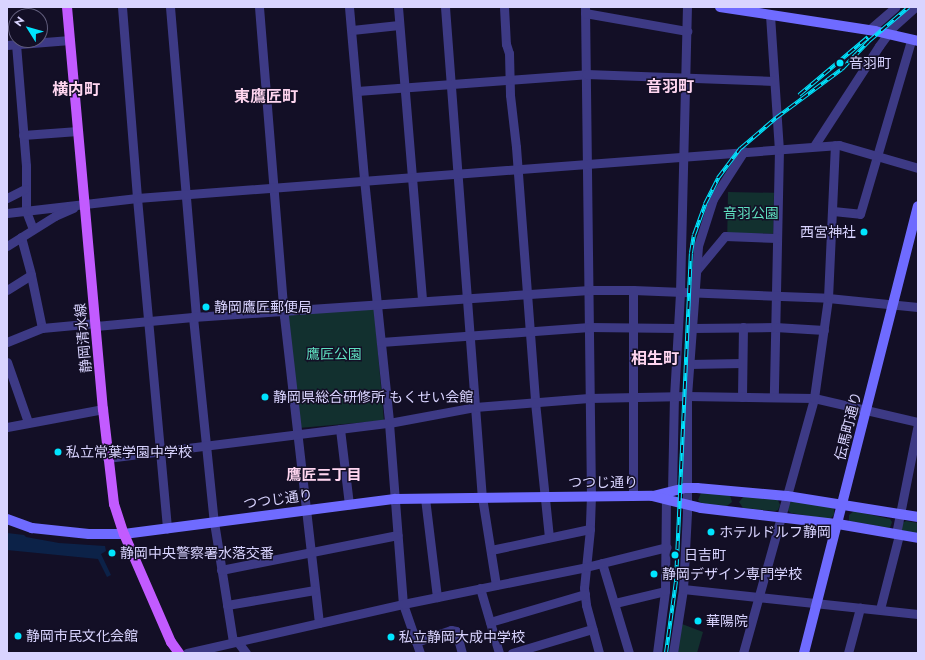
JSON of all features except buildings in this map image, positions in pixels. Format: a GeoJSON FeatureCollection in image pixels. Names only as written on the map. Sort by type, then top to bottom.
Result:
{"type":"FeatureCollection","features":[{"type":"Feature","properties":{"kind":"main road","name":"静岡清水線"},"geometry":{"type":"LineString","coordinates":[[66,7],[107,458],[114,504],[124,534],[172,642],[179,653]]}},
{"type":"Feature","properties":{"kind":"main road"},"geometry":{"type":"LineString","coordinates":[[720,7],[869,30],[914,41]]}},
{"type":"Feature","properties":{"kind":"main road","name":"伝馬町通り"},"geometry":{"type":"LineString","coordinates":[[804,653],[918,206]]}},
{"type":"Feature","properties":{"kind":"main road","name":"つつじ通り"},"geometry":{"type":"LineString","coordinates":[[8,518],[32,528],[89,534],[124,534],[395,498],[591,495],[652,496],[669,495],[686,488],[787,496],[843,504],[918,518]]}},
{"type":"Feature","properties":{"kind":"main road","name":"つつじ通り"},"geometry":{"type":"LineString","coordinates":[[669,495],[687,504],[701,508],[782,516],[918,538]]}},
{"type":"Feature","properties":{"kind":"street"},"geometry":{"type":"LineString","coordinates":[[122,7],[137,198],[167,529]]}},
{"type":"Feature","properties":{"kind":"street"},"geometry":{"type":"LineString","coordinates":[[170,7],[195,317],[214,522],[227,605],[235,642],[246,653]]}},
{"type":"Feature","properties":{"kind":"street"},"geometry":{"type":"LineString","coordinates":[[258,7],[283,311],[304,510],[319,623]]}},
{"type":"Feature","properties":{"kind":"street"},"geometry":{"type":"LineString","coordinates":[[350,7],[364,179],[389,423],[403,604],[420,653]]}},
{"type":"Feature","properties":{"kind":"street"},"geometry":{"type":"LineString","coordinates":[[398,7],[422,301]]}},
{"type":"Feature","properties":{"kind":"street"},"geometry":{"type":"LineString","coordinates":[[445,7],[482,497],[496,585]]}},
{"type":"Feature","properties":{"kind":"street"},"geometry":{"type":"LineString","coordinates":[[504,7],[530,332],[549,538]]}},
{"type":"Feature","properties":{"kind":"street"},"geometry":{"type":"LineString","coordinates":[[657,653],[665,591],[680,292],[687,7]]}},
{"type":"Feature","properties":{"kind":"street"},"geometry":{"type":"LineString","coordinates":[[869,30],[895,7]]}},
{"type":"Feature","properties":{"kind":"street"},"geometry":{"type":"LineString","coordinates":[[814,146],[893,27],[915,7]]}},
{"type":"Feature","properties":{"kind":"street"},"geometry":{"type":"LineString","coordinates":[[599,653],[584,594],[590,529],[591,495],[585,10],[687,31]]}},
{"type":"Feature","properties":{"kind":"street"},"geometry":{"type":"LineString","coordinates":[[770,15],[779,149],[774,397]]}},
{"type":"Feature","properties":{"kind":"street"},"geometry":{"type":"LineString","coordinates":[[352,30],[399,25]]}},
{"type":"Feature","properties":{"kind":"street"},"geometry":{"type":"LineString","coordinates":[[48,42],[70,40]]}},
{"type":"Feature","properties":{"kind":"street"},"geometry":{"type":"LineString","coordinates":[[833,211],[860,214],[914,41]]}},
{"type":"Feature","properties":{"kind":"street"},"geometry":{"type":"LineString","coordinates":[[12,48],[26,166],[26,211],[34,229]]}},
{"type":"Feature","properties":{"kind":"street"},"geometry":{"type":"LineString","coordinates":[[357,91],[586,74],[774,81]]}},
{"type":"Feature","properties":{"kind":"street"},"geometry":{"type":"LineString","coordinates":[[23,135],[78,131]]}},
{"type":"Feature","properties":{"kind":"street"},"geometry":{"type":"LineString","coordinates":[[743,653],[814,398],[828,298],[836,145]]}},
{"type":"Feature","properties":{"kind":"street"},"geometry":{"type":"LineString","coordinates":[[7,213],[137,198],[364,179],[517,170],[587,163],[814,146],[836,145],[918,168]]}},
{"type":"Feature","properties":{"kind":"street"},"geometry":{"type":"LineString","coordinates":[[673,653],[683,589],[687,504],[687,396],[698,246],[713,199],[744,151]]}},
{"type":"Feature","properties":{"kind":"street"},"geometry":{"type":"LineString","coordinates":[[7,198],[25,189]]}},
{"type":"Feature","properties":{"kind":"street"},"geometry":{"type":"LineString","coordinates":[[7,246],[55,216],[84,204]]}},
{"type":"Feature","properties":{"kind":"street"},"geometry":{"type":"LineString","coordinates":[[695,273],[725,236],[777,238]]}},
{"type":"Feature","properties":{"kind":"street"},"geometry":{"type":"LineString","coordinates":[[21,237],[32,275],[42,328]]}},
{"type":"Feature","properties":{"kind":"street"},"geometry":{"type":"LineString","coordinates":[[7,290],[32,275]]}},
{"type":"Feature","properties":{"kind":"street"},"geometry":{"type":"LineString","coordinates":[[7,342],[42,328],[148,322],[195,317],[468,299],[527,293],[589,290],[694,292],[828,298],[918,307]]}},
{"type":"Feature","properties":{"kind":"street"},"geometry":{"type":"LineString","coordinates":[[633,290],[633,496]]}},
{"type":"Feature","properties":{"kind":"street"},"geometry":{"type":"LineString","coordinates":[[381,342],[589,327],[677,328]]}},
{"type":"Feature","properties":{"kind":"street"},"geometry":{"type":"LineString","coordinates":[[742,397],[743,327]]}},
{"type":"Feature","properties":{"kind":"street"},"geometry":{"type":"LineString","coordinates":[[692,328],[775,327],[824,330]]}},
{"type":"Feature","properties":{"kind":"street"},"geometry":{"type":"LineString","coordinates":[[7,362],[28,422]]}},
{"type":"Feature","properties":{"kind":"street"},"geometry":{"type":"LineString","coordinates":[[689,364],[742,362]]}},
{"type":"Feature","properties":{"kind":"street"},"geometry":{"type":"LineString","coordinates":[[107,458],[160,453],[389,423],[475,407],[589,398],[687,396],[814,398],[918,423],[897,534],[880,609]]}},
{"type":"Feature","properties":{"kind":"street"},"geometry":{"type":"LineString","coordinates":[[7,427],[103,409]]}},
{"type":"Feature","properties":{"kind":"street"},"geometry":{"type":"LineString","coordinates":[[340,429],[349,504]]}},
{"type":"Feature","properties":{"kind":"street"},"geometry":{"type":"LineString","coordinates":[[425,498],[437,597]]}},
{"type":"Feature","properties":{"kind":"street"},"geometry":{"type":"LineString","coordinates":[[491,550],[590,529]]}},
{"type":"Feature","properties":{"kind":"street"},"geometry":{"type":"LineString","coordinates":[[222,570],[398,536]]}},
{"type":"Feature","properties":{"kind":"street"},"geometry":{"type":"LineString","coordinates":[[187,653],[403,604],[586,567],[667,547]]}},
{"type":"Feature","properties":{"kind":"street"},"geometry":{"type":"LineString","coordinates":[[602,563],[629,653]]}},
{"type":"Feature","properties":{"kind":"street"},"geometry":{"type":"LineString","coordinates":[[480,588],[499,653]]}},
{"type":"Feature","properties":{"kind":"street"},"geometry":{"type":"LineString","coordinates":[[683,589],[918,614]]}},
{"type":"Feature","properties":{"kind":"street"},"geometry":{"type":"LineString","coordinates":[[227,605],[315,590]]}},
{"type":"Feature","properties":{"kind":"street"},"geometry":{"type":"LineString","coordinates":[[615,603],[665,591]]}},
{"type":"Feature","properties":{"kind":"street"},"geometry":{"type":"LineString","coordinates":[[490,622],[584,594]]}},
{"type":"Feature","properties":{"kind":"street"},"geometry":{"type":"LineString","coordinates":[[848,653],[860,608]]}},
{"type":"Feature","properties":{"kind":"street"},"geometry":{"type":"LineString","coordinates":[[512,653],[592,629]]}},
{"type":"Feature","properties":{"kind":"street"},"geometry":{"type":"LineString","coordinates":[[416,642],[451,630],[456,631],[462,653]]}},
{"type":"Feature","properties":{"kind":"green space","name":"音羽公園"},"geometry":{"type":"Polygon","coordinates":[[[728,192],[774,193],[773,234],[727,233],[728,192]]]}},
{"type":"Feature","properties":{"kind":"green space","name":"鷹匠公園"},"geometry":{"type":"Polygon","coordinates":[[[374,307],[384,421],[296,428],[286,315],[374,307]]]}},
{"type":"Feature","properties":{"kind":"green space"},"geometry":{"type":"Polygon","coordinates":[[[701,493],[730,495],[732,502],[727,506],[702,504],[698,500],[701,493]]]}},
{"type":"Feature","properties":{"kind":"green space"},"geometry":{"type":"Polygon","coordinates":[[[744,496],[778,500],[780,505],[778,510],[775,511],[743,508],[739,502],[744,496]]]}},
{"type":"Feature","properties":{"kind":"green space"},"geometry":{"type":"Polygon","coordinates":[[[793,501],[832,507],[834,509],[834,515],[830,519],[827,519],[791,513],[787,510],[788,504],[793,501]]]}},
{"type":"Feature","properties":{"kind":"green space"},"geometry":{"type":"Polygon","coordinates":[[[854,511],[890,519],[892,522],[890,528],[849,521],[849,515],[854,511]]]}},
{"type":"Feature","properties":{"kind":"green space"},"geometry":{"type":"Polygon","coordinates":[[[906,521],[918,523],[918,534],[901,530],[902,523],[906,521]]]}},
{"type":"Feature","properties":{"kind":"green space"},"geometry":{"type":"Polygon","coordinates":[[[682,624],[703,632],[697,653],[677,653],[682,624]]]}},
{"type":"Feature","properties":{"kind":"water"},"geometry":{"type":"Polygon","coordinates":[[[7,533],[24,535],[26,537],[59,543],[105,546],[106,551],[101,554],[111,575],[107,577],[98,559],[7,550],[7,533]]]}},
{"type":"Feature","properties":{"kind":"railway"},"geometry":{"type":"LineString","coordinates":[[666,653],[676,581],[691,253],[694,235],[705,204],[718,178],[741,148],[776,118],[842,69],[869,41],[909,7]]}},
{"type":"Feature","properties":{"kind":"railway"},"geometry":{"type":"LineString","coordinates":[[799,95],[868,37]]}},
{"type":"Feature","properties":{"kind":"place","name":"音羽町"},"geometry":{"type":"Point","coordinates":[840,63]}},
{"type":"Feature","properties":{"kind":"place","name":"西宮神社"},"geometry":{"type":"Point","coordinates":[864,232]}},
{"type":"Feature","properties":{"kind":"place","name":"静岡鷹匠郵便局"},"geometry":{"type":"Point","coordinates":[206,307]}},
{"type":"Feature","properties":{"kind":"place","name":"静岡県総合研修所 もくせい会館"},"geometry":{"type":"Point","coordinates":[265,397]}},
{"type":"Feature","properties":{"kind":"place","name":"私立常葉学園中学校"},"geometry":{"type":"Point","coordinates":[58,452]}},
{"type":"Feature","properties":{"kind":"place","name":"ホテルドルフ静岡"},"geometry":{"type":"Point","coordinates":[711,532]}},
{"type":"Feature","properties":{"kind":"place","name":"静岡中央警察署水落交番"},"geometry":{"type":"Point","coordinates":[112,553]}},
{"type":"Feature","properties":{"kind":"place","name":"日吉町"},"geometry":{"type":"Point","coordinates":[675,555]}},
{"type":"Feature","properties":{"kind":"place","name":"静岡デザイン専門学校"},"geometry":{"type":"Point","coordinates":[654,574]}},
{"type":"Feature","properties":{"kind":"place","name":"華陽院"},"geometry":{"type":"Point","coordinates":[698,621]}},
{"type":"Feature","properties":{"kind":"place","name":"静岡市民文化会館"},"geometry":{"type":"Point","coordinates":[18,636]}},
{"type":"Feature","properties":{"kind":"place","name":"私立静岡大成中学校"},"geometry":{"type":"Point","coordinates":[391,637]}},
{"type":"Feature","properties":{"kind":"district","name":"音羽町"},"geometry":{"type":"Point","coordinates":[670,87]}},
{"type":"Feature","properties":{"kind":"district","name":"横内町"},"geometry":{"type":"Point","coordinates":[76,90]}},
{"type":"Feature","properties":{"kind":"district","name":"東鷹匠町"},"geometry":{"type":"Point","coordinates":[266,97]}},
{"type":"Feature","properties":{"kind":"district","name":"相生町"},"geometry":{"type":"Point","coordinates":[655,359]}},
{"type":"Feature","properties":{"kind":"district","name":"鷹匠三丁目"},"geometry":{"type":"Point","coordinates":[324,476]}}]}
